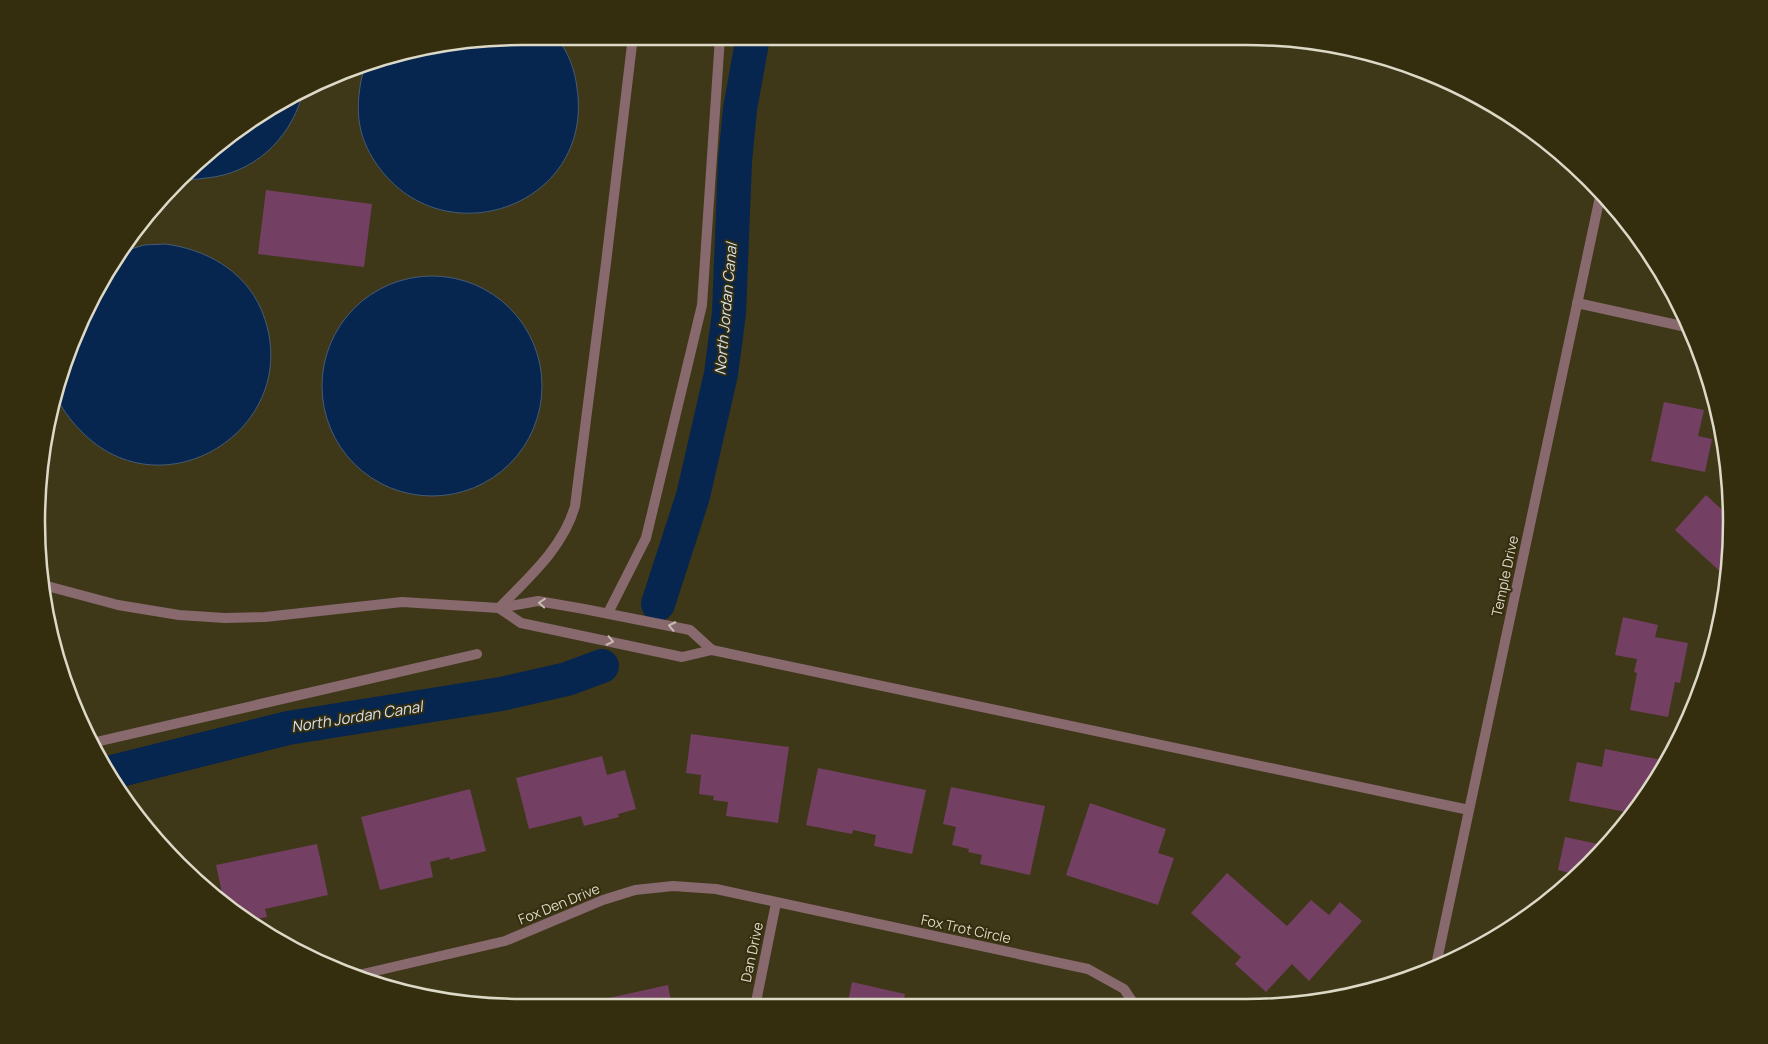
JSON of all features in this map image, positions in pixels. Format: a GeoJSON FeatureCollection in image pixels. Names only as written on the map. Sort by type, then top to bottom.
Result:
{"type":"FeatureCollection","features":[{"type":"Feature","properties":{"kind":"street"},"geometry":{"type":"LineString","coordinates":[[500,608],[554,550],[567,527],[574,506],[632,45]]}},
{"type":"Feature","properties":{"kind":"street"},"geometry":{"type":"LineString","coordinates":[[608,613],[646,538],[702,305],[719,45]]}},
{"type":"Feature","properties":{"kind":"street","name":"Temple Drive"},"geometry":{"type":"LineString","coordinates":[[1437,959],[1599,201]]}},
{"type":"Feature","properties":{"kind":"street"},"geometry":{"type":"LineString","coordinates":[[1577,304],[1681,326]]}},
{"type":"Feature","properties":{"kind":"street"},"geometry":{"type":"LineString","coordinates":[[49,587],[118,605],[179,615],[225,618],[265,617],[402,602],[500,608],[538,601],[690,630],[712,650]]}},
{"type":"Feature","properties":{"kind":"street"},"geometry":{"type":"LineString","coordinates":[[500,608],[521,623],[682,657],[712,650],[1469,810]]}},
{"type":"Feature","properties":{"kind":"street"},"geometry":{"type":"LineString","coordinates":[[99,741],[477,654]]}},
{"type":"Feature","properties":{"kind":"street","name":"Fox Den Drive"},"geometry":{"type":"LineString","coordinates":[[367,973],[505,941],[603,900],[635,890],[673,886],[716,889],[776,903]]}},
{"type":"Feature","properties":{"kind":"street","name":"Dan Drive"},"geometry":{"type":"LineString","coordinates":[[757,999],[776,903]]}},
{"type":"Feature","properties":{"kind":"street","name":"Fox Trot Circle"},"geometry":{"type":"LineString","coordinates":[[776,903],[1088,969],[1124,989],[1131,999]]}},
{"type":"Feature","properties":{"kind":"water"},"geometry":{"type":"Polygon","coordinates":[[[562,45],[575,74],[577,88],[576,130],[561,165],[537,191],[505,207],[469,213],[433,208],[400,189],[372,157],[363,138],[359,120],[358,101],[363,72],[429,54],[491,46],[562,45]]]}},
{"type":"Feature","properties":{"kind":"water"},"geometry":{"type":"Polygon","coordinates":[[[301,100],[288,127],[278,141],[266,152],[239,170],[191,179],[207,163],[257,125],[301,100]]]}},
{"type":"Feature","properties":{"kind":"water"},"geometry":{"type":"Polygon","coordinates":[[[165,244],[194,251],[208,256],[234,273],[254,295],[261,309],[271,351],[265,389],[247,421],[220,446],[187,461],[151,465],[114,455],[80,430],[60,403],[81,339],[94,311],[125,257],[131,249],[144,245],[165,244]]]}},
{"type":"Feature","properties":{"kind":"water"},"geometry":{"type":"Polygon","coordinates":[[[421,276],[443,276],[474,284],[493,294],[510,308],[524,325],[534,344],[540,364],[542,386],[540,408],[534,428],[524,447],[510,464],[493,478],[474,488],[443,496],[421,496],[390,488],[380,483],[362,471],[347,456],[330,428],[322,397],[322,375],[330,344],[335,334],[347,316],[362,301],[390,284],[421,276]]]}},
{"type":"Feature","properties":{"kind":"building"},"geometry":{"type":"Polygon","coordinates":[[[266,190],[372,204],[364,267],[258,254],[266,190]]]}},
{"type":"Feature","properties":{"kind":"building"},"geometry":{"type":"Polygon","coordinates":[[[1664,402],[1704,410],[1698,436],[1712,439],[1705,472],[1651,461],[1664,402]]]}},
{"type":"Feature","properties":{"kind":"building"},"geometry":{"type":"Polygon","coordinates":[[[1706,495],[1723,510],[1720,572],[1675,530],[1706,495]]]}},
{"type":"Feature","properties":{"kind":"building"},"geometry":{"type":"Polygon","coordinates":[[[1623,617],[1658,625],[1655,637],[1688,643],[1680,683],[1675,682],[1668,717],[1630,710],[1637,673],[1634,672],[1637,659],[1615,655],[1623,617]]]}},
{"type":"Feature","properties":{"kind":"building"},"geometry":{"type":"Polygon","coordinates":[[[691,734],[789,747],[778,823],[726,816],[728,802],[713,800],[714,796],[699,794],[701,775],[686,773],[691,734]]]}},
{"type":"Feature","properties":{"kind":"building"},"geometry":{"type":"Polygon","coordinates":[[[1605,749],[1660,760],[1643,787],[1624,812],[1569,801],[1577,762],[1602,767],[1605,749]]]}},
{"type":"Feature","properties":{"kind":"building"},"geometry":{"type":"Polygon","coordinates":[[[602,756],[607,775],[625,770],[636,809],[618,814],[619,817],[584,826],[581,816],[529,829],[516,778],[602,756]]]}},
{"type":"Feature","properties":{"kind":"building"},"geometry":{"type":"Polygon","coordinates":[[[818,768],[926,790],[912,854],[874,846],[876,835],[853,830],[852,834],[806,825],[818,768]]]}},
{"type":"Feature","properties":{"kind":"building"},"geometry":{"type":"Polygon","coordinates":[[[951,787],[1045,806],[1030,875],[980,864],[982,855],[968,852],[969,849],[952,845],[956,827],[943,824],[951,787]]]}},
{"type":"Feature","properties":{"kind":"building"},"geometry":{"type":"Polygon","coordinates":[[[470,789],[486,851],[450,860],[449,857],[430,862],[433,877],[380,890],[361,817],[470,789]]]}},
{"type":"Feature","properties":{"kind":"building"},"geometry":{"type":"Polygon","coordinates":[[[1090,803],[1166,829],[1158,853],[1174,858],[1158,905],[1066,875],[1090,803]]]}},
{"type":"Feature","properties":{"kind":"building"},"geometry":{"type":"Polygon","coordinates":[[[1565,837],[1598,844],[1569,873],[1558,870],[1565,837]]]}},
{"type":"Feature","properties":{"kind":"building"},"geometry":{"type":"Polygon","coordinates":[[[317,844],[328,895],[265,909],[267,917],[257,919],[222,892],[216,865],[317,844]]]}},
{"type":"Feature","properties":{"kind":"building"},"geometry":{"type":"Polygon","coordinates":[[[1227,873],[1287,926],[1311,900],[1329,915],[1340,902],[1362,921],[1309,981],[1292,964],[1266,992],[1235,964],[1241,957],[1191,913],[1227,873]]]}},
{"type":"Feature","properties":{"kind":"building"},"geometry":{"type":"Polygon","coordinates":[[[852,982],[905,994],[904,999],[849,999],[852,982]]]}},
{"type":"Feature","properties":{"kind":"building"},"geometry":{"type":"Polygon","coordinates":[[[668,985],[671,999],[604,999],[668,985]]]}},
{"type":"Feature","properties":{"kind":"waterway","name":"North Jordan Canal"},"geometry":{"type":"LineString","coordinates":[[658,604],[693,496],[721,374],[729,313],[735,161],[740,109],[752,45]]}},
{"type":"Feature","properties":{"kind":"waterway","name":"North Jordan Canal"},"geometry":{"type":"LineString","coordinates":[[116,771],[288,728],[501,694],[567,679],[602,666]]}}]}
